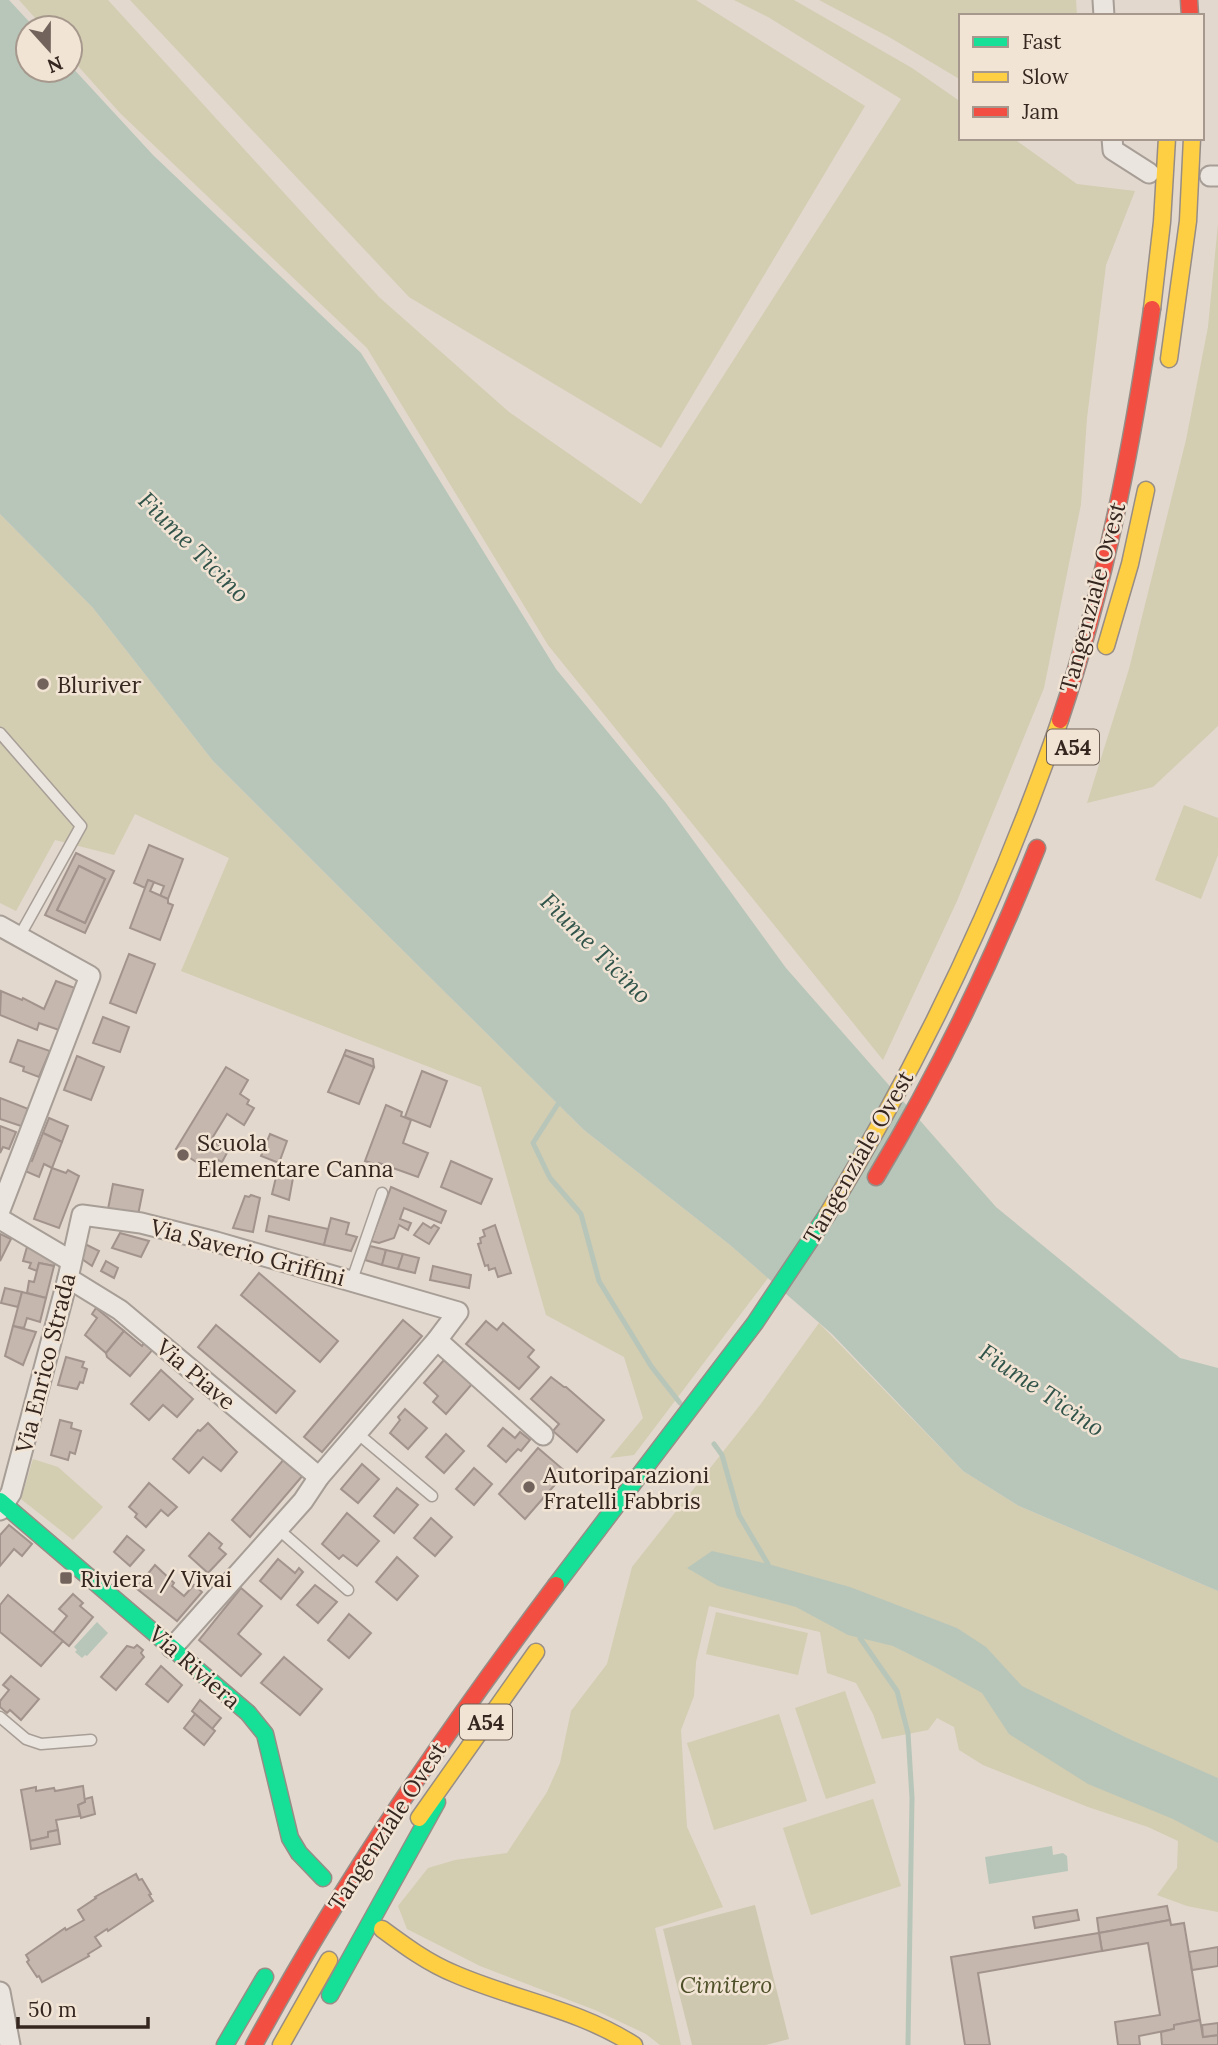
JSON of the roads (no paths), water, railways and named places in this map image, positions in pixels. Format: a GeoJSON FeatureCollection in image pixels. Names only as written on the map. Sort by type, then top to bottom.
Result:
{"type":"FeatureCollection","features":[{"type":"Feature","properties":{"kind":"main road","name":"Tangenziale Ovest"},"geometry":{"type":"LineString","coordinates":[[254,2045],[280,1994],[349,1882],[453,1725],[753,1324],[808,1246],[868,1144],[973,939],[1034,794],[1079,656],[1107,551],[1129,458],[1149,340],[1164,221],[1167,140]]}},
{"type":"Feature","properties":{"kind":"main road"},"geometry":{"type":"LineString","coordinates":[[1168,369],[1180,291],[1192,173],[1192,140]]}},
{"type":"Feature","properties":{"kind":"main road","name":"Tangenziale Ovest"},"geometry":{"type":"LineString","coordinates":[[1103,656],[1130,564],[1149,473]]}},
{"type":"Feature","properties":{"kind":"main road","name":"Tangenziale Ovest"},"geometry":{"type":"LineString","coordinates":[[864,1196],[891,1153],[956,1035],[1008,922],[1045,828]]}},
{"type":"Feature","properties":{"kind":"main road","name":"Via Riviera"},"geometry":{"type":"LineString","coordinates":[[2,1505],[248,1713],[265,1734],[290,1838],[299,1853],[323,1878]]}},
{"type":"Feature","properties":{"kind":"main road","name":"Tangenziale Ovest"},"geometry":{"type":"LineString","coordinates":[[357,1913],[466,1750],[542,1643]]}},
{"type":"Feature","properties":{"kind":"main road"},"geometry":{"type":"LineString","coordinates":[[319,1898],[453,1725]]}},
{"type":"Feature","properties":{"kind":"main road"},"geometry":{"type":"LineString","coordinates":[[322,2011],[466,1750]]}},
{"type":"Feature","properties":{"kind":"main road"},"geometry":{"type":"LineString","coordinates":[[382,1929],[419,1957],[467,1980],[554,2006],[622,2036],[634,2045]]}},
{"type":"Feature","properties":{"kind":"main road"},"geometry":{"type":"LineString","coordinates":[[281,2045],[335,1949]]}},
{"type":"Feature","properties":{"kind":"main road"},"geometry":{"type":"LineString","coordinates":[[225,2045],[274,1962]]}},
{"type":"Feature","properties":{"kind":"street"},"geometry":{"type":"LineString","coordinates":[[1112,140],[1113,150],[1149,173]]}},
{"type":"Feature","properties":{"kind":"street"},"geometry":{"type":"LineString","coordinates":[[0,926],[90,976],[0,1210]]}},
{"type":"Feature","properties":{"kind":"street","name":"Via Saverio Griffini"},"geometry":{"type":"LineString","coordinates":[[70,1269],[82,1215],[141,1223],[352,1280],[458,1312],[437,1340]]}},
{"type":"Feature","properties":{"kind":"street","name":"Via Piave"},"geometry":{"type":"LineString","coordinates":[[0,1219],[70,1269],[319,1477]]}},
{"type":"Feature","properties":{"kind":"street","name":"Via Enrico Strada"},"geometry":{"type":"LineString","coordinates":[[2,1505],[12,1493],[70,1269]]}},
{"type":"Feature","properties":{"kind":"street"},"geometry":{"type":"LineString","coordinates":[[172,1648],[303,1501],[319,1477],[437,1340],[543,1435]]}},
{"type":"Feature","properties":{"kind":"street"},"geometry":{"type":"LineString","coordinates":[[1,1998],[10,2045]]}},
{"type":"Feature","properties":{"kind":"lane"},"geometry":{"type":"LineString","coordinates":[[0,733],[80,826],[19,937]]}},
{"type":"Feature","properties":{"kind":"lane"},"geometry":{"type":"LineString","coordinates":[[352,1280],[382,1193]]}},
{"type":"Feature","properties":{"kind":"lane"},"geometry":{"type":"LineString","coordinates":[[357,1433],[432,1496]]}},
{"type":"Feature","properties":{"kind":"lane"},"geometry":{"type":"LineString","coordinates":[[278,1529],[348,1590]]}},
{"type":"Feature","properties":{"kind":"lane"},"geometry":{"type":"LineString","coordinates":[[0,1717],[26,1740],[41,1744],[91,1740]]}},
{"type":"Feature","properties":{"kind":"water","name":"Fiume Ticino"},"geometry":{"type":"Polygon","coordinates":[[[0,0],[9,0],[22,14],[14,14],[14,84],[84,84],[84,80],[153,155],[361,353],[556,669],[666,803],[786,968],[996,1207],[1180,1358],[1218,1368],[1218,1591],[1019,1506],[963,1471],[832,1334],[730,1245],[584,1130],[354,902],[213,761],[93,608],[0,514],[0,0]]]}},
{"type":"Feature","properties":{"kind":"water"},"geometry":{"type":"Polygon","coordinates":[[[712,1551],[850,1587],[957,1628],[986,1647],[1022,1686],[1127,1738],[1218,1778],[1218,1843],[1173,1819],[1088,1784],[1009,1734],[982,1693],[935,1667],[893,1646],[848,1635],[796,1607],[718,1586],[687,1568],[712,1551]]]}},
{"type":"Feature","properties":{"kind":"water"},"geometry":{"type":"Polygon","coordinates":[[[97,1622],[108,1633],[82,1658],[75,1652],[77,1650],[74,1647],[97,1622]]]}},
{"type":"Feature","properties":{"kind":"water"},"geometry":{"type":"Polygon","coordinates":[[[1052,1846],[1053,1855],[1063,1853],[1067,1856],[1068,1871],[989,1884],[985,1857],[1052,1846]]]}},
{"type":"Feature","properties":{"kind":"waterway"},"geometry":{"type":"LineString","coordinates":[[558,1104],[533,1143],[550,1178],[581,1214],[599,1281],[651,1366],[680,1403]]}},
{"type":"Feature","properties":{"kind":"waterway"},"geometry":{"type":"LineString","coordinates":[[714,1444],[722,1455],[739,1515],[768,1564]]}},
{"type":"Feature","properties":{"kind":"waterway"},"geometry":{"type":"LineString","coordinates":[[860,1638],[897,1691],[908,1733],[912,1798],[908,2045]]}},
{"type":"Feature","properties":{"kind":"place","name":"Bluriver"},"geometry":{"type":"Point","coordinates":[43,684]}},
{"type":"Feature","properties":{"kind":"place","name":"Scuola Elementare Canna"},"geometry":{"type":"Point","coordinates":[183,1155]}},
{"type":"Feature","properties":{"kind":"place","name":"Autoriparazioni Fratelli Fabbris"},"geometry":{"type":"Point","coordinates":[529,1487]}},
{"type":"Feature","properties":{"kind":"place","name":"Riviera / Vivai"},"geometry":{"type":"Point","coordinates":[66,1578]}},
{"type":"Feature","properties":{"kind":"park label","name":"Cimitero"},"geometry":{"type":"Point","coordinates":[726,1984]}}]}
